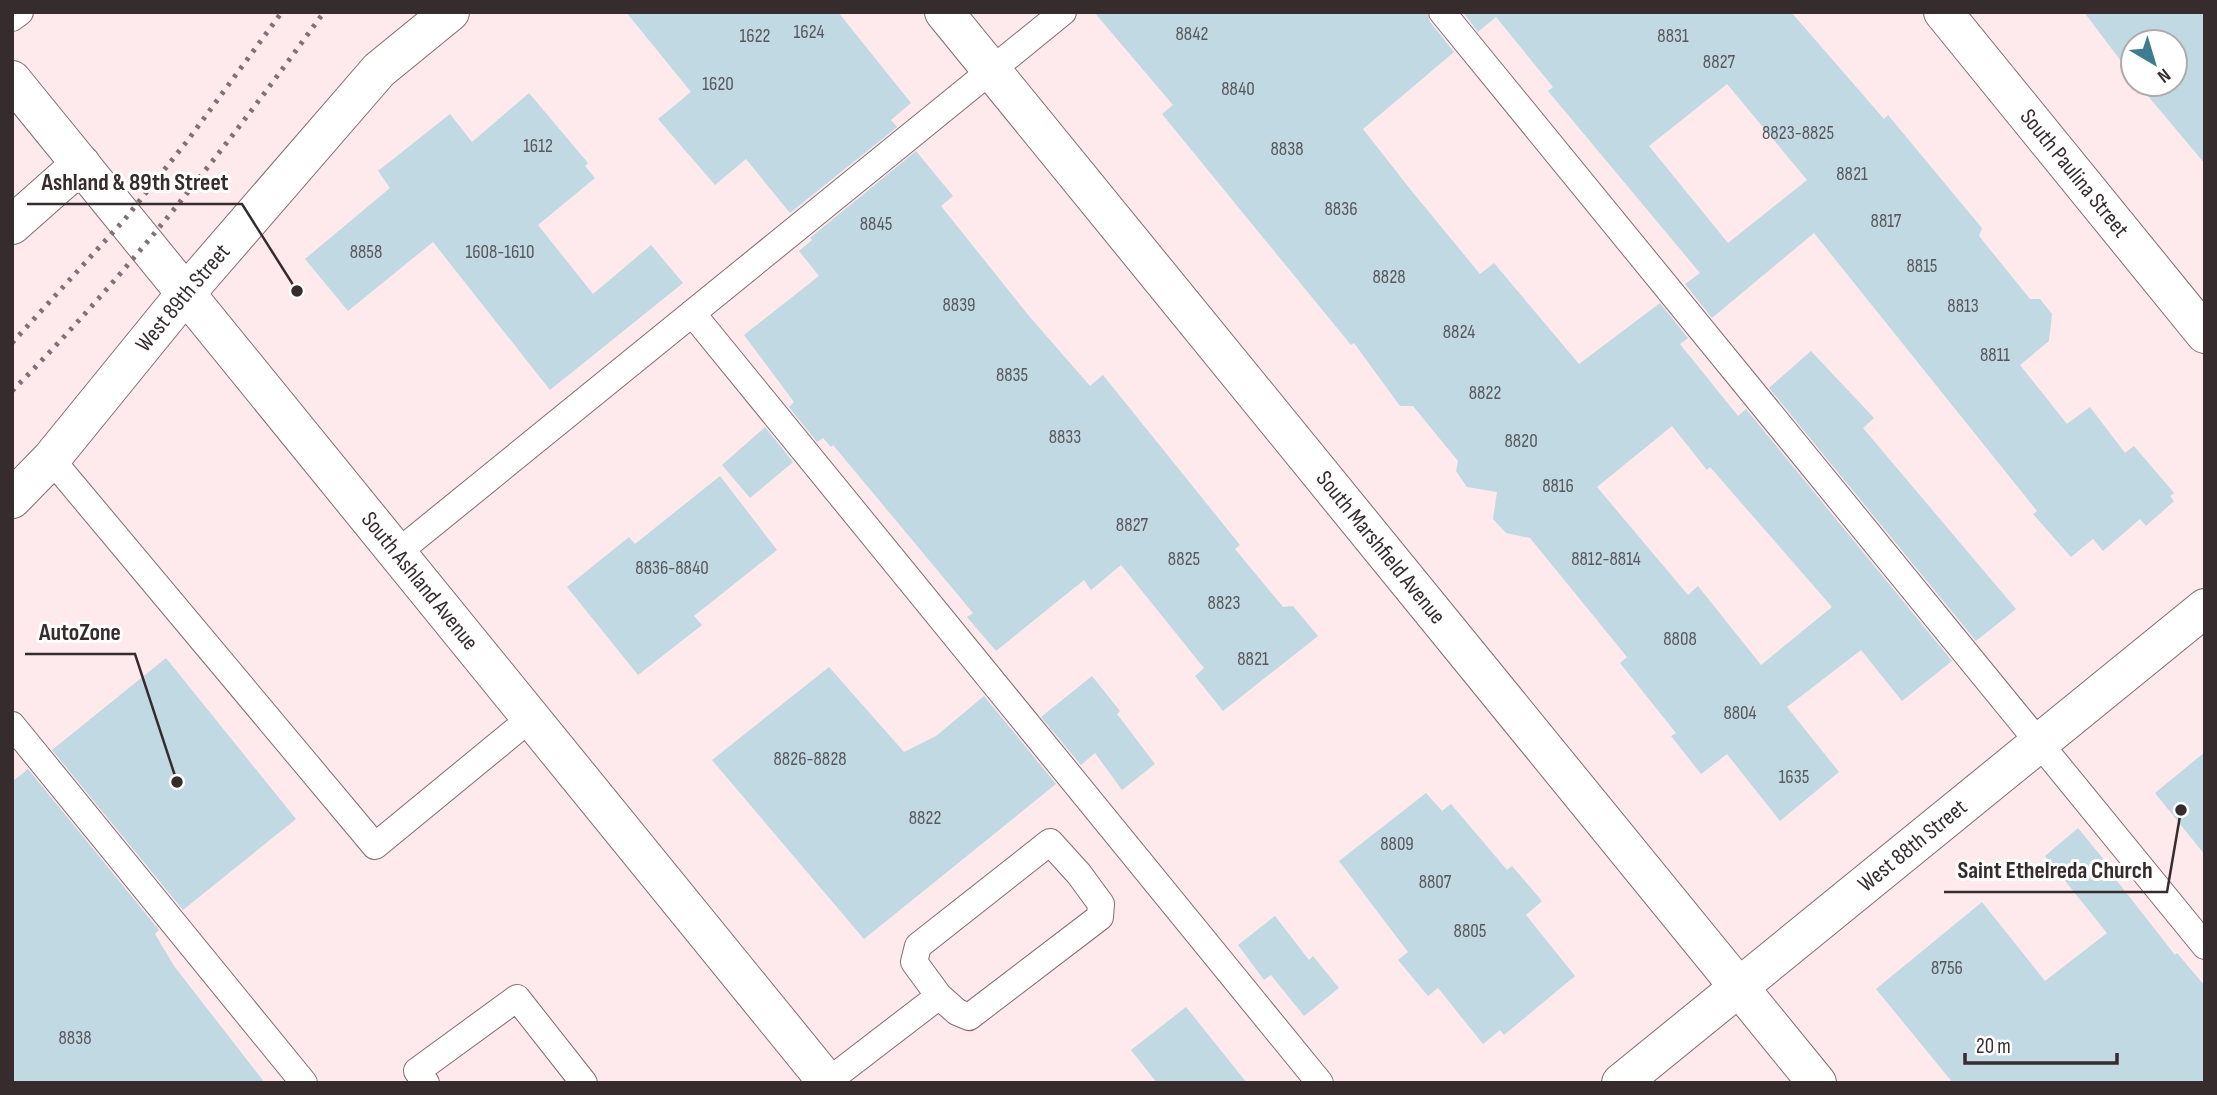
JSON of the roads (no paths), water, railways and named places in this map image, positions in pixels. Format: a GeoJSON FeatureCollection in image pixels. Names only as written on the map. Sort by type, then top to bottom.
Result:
{"type":"FeatureCollection","features":[{"type":"Feature","properties":{"kind":"street","name":"West 89th Street"},"geometry":{"type":"LineString","coordinates":[[12,499],[51,460],[186,293],[379,70],[450,12]]}},
{"type":"Feature","properties":{"kind":"street","name":"South Marshfield Avenue"},"geometry":{"type":"LineString","coordinates":[[944,12],[1816,1083]]}},
{"type":"Feature","properties":{"kind":"street","name":"South Paulina Street"},"geometry":{"type":"LineString","coordinates":[[1942,12],[2205,334]]}},
{"type":"Feature","properties":{"kind":"street","name":"South Ashland Avenue"},"geometry":{"type":"LineString","coordinates":[[12,80],[827,1083]]}},
{"type":"Feature","properties":{"kind":"street"},"geometry":{"type":"LineString","coordinates":[[12,225],[81,164]]}},
{"type":"Feature","properties":{"kind":"street","name":"West 88th Street"},"geometry":{"type":"LineString","coordinates":[[1621,1083],[2205,608]]}},
{"type":"Feature","properties":{"kind":"lane"},"geometry":{"type":"LineString","coordinates":[[12,19],[20,12]]}},
{"type":"Feature","properties":{"kind":"lane"},"geometry":{"type":"LineString","coordinates":[[397,553],[1063,12]]}},
{"type":"Feature","properties":{"kind":"lane"},"geometry":{"type":"LineString","coordinates":[[1442,12],[2205,946]]}},
{"type":"Feature","properties":{"kind":"lane"},"geometry":{"type":"LineString","coordinates":[[692,313],[1320,1083]]}},
{"type":"Feature","properties":{"kind":"lane"},"geometry":{"type":"LineString","coordinates":[[51,460],[375,846],[532,718]]}},
{"type":"Feature","properties":{"kind":"lane"},"geometry":{"type":"LineString","coordinates":[[12,725],[304,1083]]}},
{"type":"Feature","properties":{"kind":"lane"},"geometry":{"type":"LineString","coordinates":[[1049,842],[1079,874],[1101,904],[1100,917],[969,1017],[957,1012],[939,996],[914,962],[918,946],[1049,842]]}},
{"type":"Feature","properties":{"kind":"lane"},"geometry":{"type":"LineString","coordinates":[[827,1083],[939,996]]}},
{"type":"Feature","properties":{"kind":"lane"},"geometry":{"type":"LineString","coordinates":[[426,1083],[417,1071],[517,998],[584,1083]]}},
{"type":"Feature","properties":{"kind":"railway"},"geometry":{"type":"LineString","coordinates":[[12,343],[125,219],[188,140],[282,12]]}},
{"type":"Feature","properties":{"kind":"railway"},"geometry":{"type":"LineString","coordinates":[[12,391],[55,347],[176,208],[324,12]]}},
{"type":"Feature","properties":{"kind":"place","name":"Ashland & 89th Street"},"geometry":{"type":"Point","coordinates":[297,291]}},
{"type":"Feature","properties":{"kind":"place","name":"AutoZone"},"geometry":{"type":"Point","coordinates":[177,782]}},
{"type":"Feature","properties":{"kind":"place","name":"Saint Ethelreda Church"},"geometry":{"type":"Point","coordinates":[2181,810]}}]}
